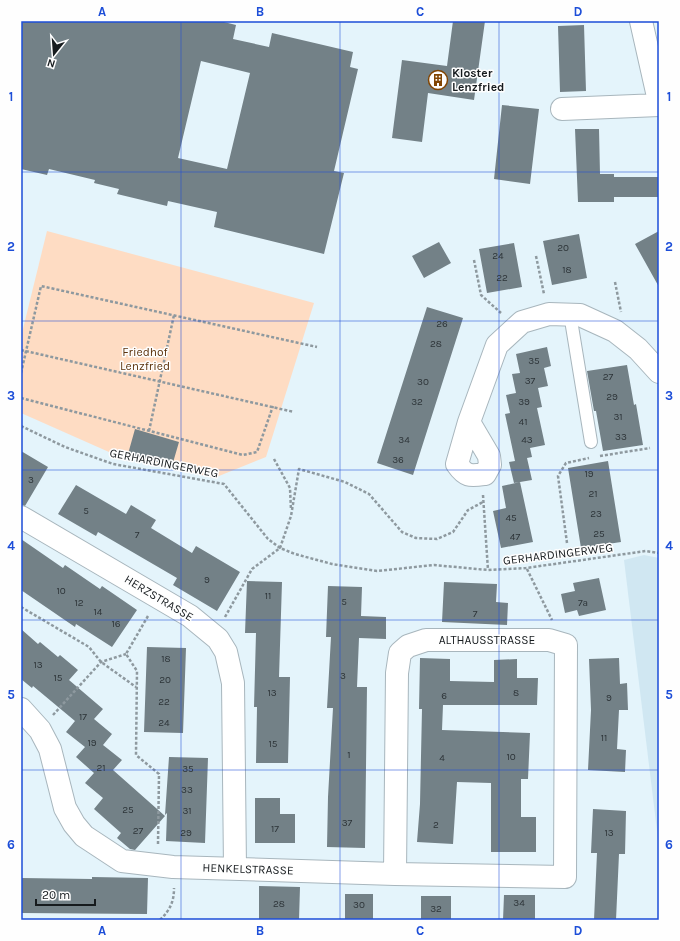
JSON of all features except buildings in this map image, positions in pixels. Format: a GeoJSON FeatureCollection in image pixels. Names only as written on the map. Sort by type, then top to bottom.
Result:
{"type":"FeatureCollection","features":[{"type":"Feature","properties":{"kind":"street"},"geometry":{"type":"LineString","coordinates":[[641,21],[659,101]]}},
{"type":"Feature","properties":{"kind":"street"},"geometry":{"type":"LineString","coordinates":[[562,109],[659,105]]}},
{"type":"Feature","properties":{"kind":"street"},"geometry":{"type":"LineString","coordinates":[[469,422],[489,456],[490,465],[485,474],[472,476],[462,473],[457,464],[469,422],[498,345],[522,322],[549,314],[580,315],[615,331],[638,349],[659,372]]}},
{"type":"Feature","properties":{"kind":"street","name":"HERZSTRASSE"},"geometry":{"type":"LineString","coordinates":[[21,517],[190,616],[218,639],[226,652],[233,684],[235,868]]}},
{"type":"Feature","properties":{"kind":"street","name":"ALTHAUSSTRASSE"},"geometry":{"type":"LineString","coordinates":[[395,874],[397,673],[400,654],[408,646],[426,640],[549,640],[566,645]]}},
{"type":"Feature","properties":{"kind":"street","name":"HENKELSTRASSE"},"geometry":{"type":"LineString","coordinates":[[21,709],[40,730],[50,750],[65,808],[74,824],[84,836],[122,861],[165,866],[395,874],[565,877],[566,645]]}},
{"type":"Feature","properties":{"kind":"lane"},"geometry":{"type":"LineString","coordinates":[[570,314],[591,442]]}},
{"type":"Feature","properties":{"kind":"path"},"geometry":{"type":"LineString","coordinates":[[536,256],[549,314]]}},
{"type":"Feature","properties":{"kind":"path"},"geometry":{"type":"LineString","coordinates":[[474,260],[481,295],[517,327]]}},
{"type":"Feature","properties":{"kind":"path"},"geometry":{"type":"LineString","coordinates":[[21,374],[41,286],[317,347]]}},
{"type":"Feature","properties":{"kind":"path"},"geometry":{"type":"LineString","coordinates":[[149,431],[174,315]]}},
{"type":"Feature","properties":{"kind":"path"},"geometry":{"type":"LineString","coordinates":[[21,350],[273,406],[294,412]]}},
{"type":"Feature","properties":{"kind":"path"},"geometry":{"type":"LineString","coordinates":[[21,398],[243,455],[257,452],[273,406]]}},
{"type":"Feature","properties":{"kind":"path","name":"GERHARDINGERWEG"},"geometry":{"type":"LineString","coordinates":[[21,426],[64,447],[113,464],[224,484],[268,539],[280,548],[295,554],[332,564],[377,571],[434,565],[488,570],[526,568],[646,551],[659,553]]}},
{"type":"Feature","properties":{"kind":"path"},"geometry":{"type":"LineString","coordinates":[[567,544],[558,476],[566,463],[650,448]]}},
{"type":"Feature","properties":{"kind":"path"},"geometry":{"type":"LineString","coordinates":[[274,459],[290,488],[291,516]]}},
{"type":"Feature","properties":{"kind":"path"},"geometry":{"type":"LineString","coordinates":[[218,639],[226,615],[252,569],[280,548],[291,516],[299,469],[345,482],[369,494],[402,532],[416,538],[437,539],[453,532],[468,510],[483,502]]}},
{"type":"Feature","properties":{"kind":"path"},"geometry":{"type":"LineString","coordinates":[[485,474],[483,502],[488,570]]}},
{"type":"Feature","properties":{"kind":"path"},"geometry":{"type":"LineString","coordinates":[[526,568],[566,645]]}},
{"type":"Feature","properties":{"kind":"path"},"geometry":{"type":"LineString","coordinates":[[40,730],[101,662],[126,654],[159,598]]}},
{"type":"Feature","properties":{"kind":"path"},"geometry":{"type":"LineString","coordinates":[[21,607],[89,647],[101,662],[136,687]]}},
{"type":"Feature","properties":{"kind":"path"},"geometry":{"type":"LineString","coordinates":[[126,654],[137,671],[136,755],[159,774],[165,866],[174,896],[170,910],[160,920]]}},
{"type":"Feature","properties":{"kind":"shaded area"},"geometry":{"type":"Polygon","coordinates":[[[644,555],[659,558],[659,847],[624,560],[644,555]]]}},
{"type":"Feature","properties":{"kind":"green space","name":"Friedhof Lenzfried"},"geometry":{"type":"Polygon","coordinates":[[[47,231],[314,303],[266,457],[214,478],[109,452],[21,413],[21,337],[47,231]]]}},
{"type":"Feature","properties":{"kind":"place","name":"Kloster Lenzfried"},"geometry":{"type":"Point","coordinates":[438,80]}}]}
